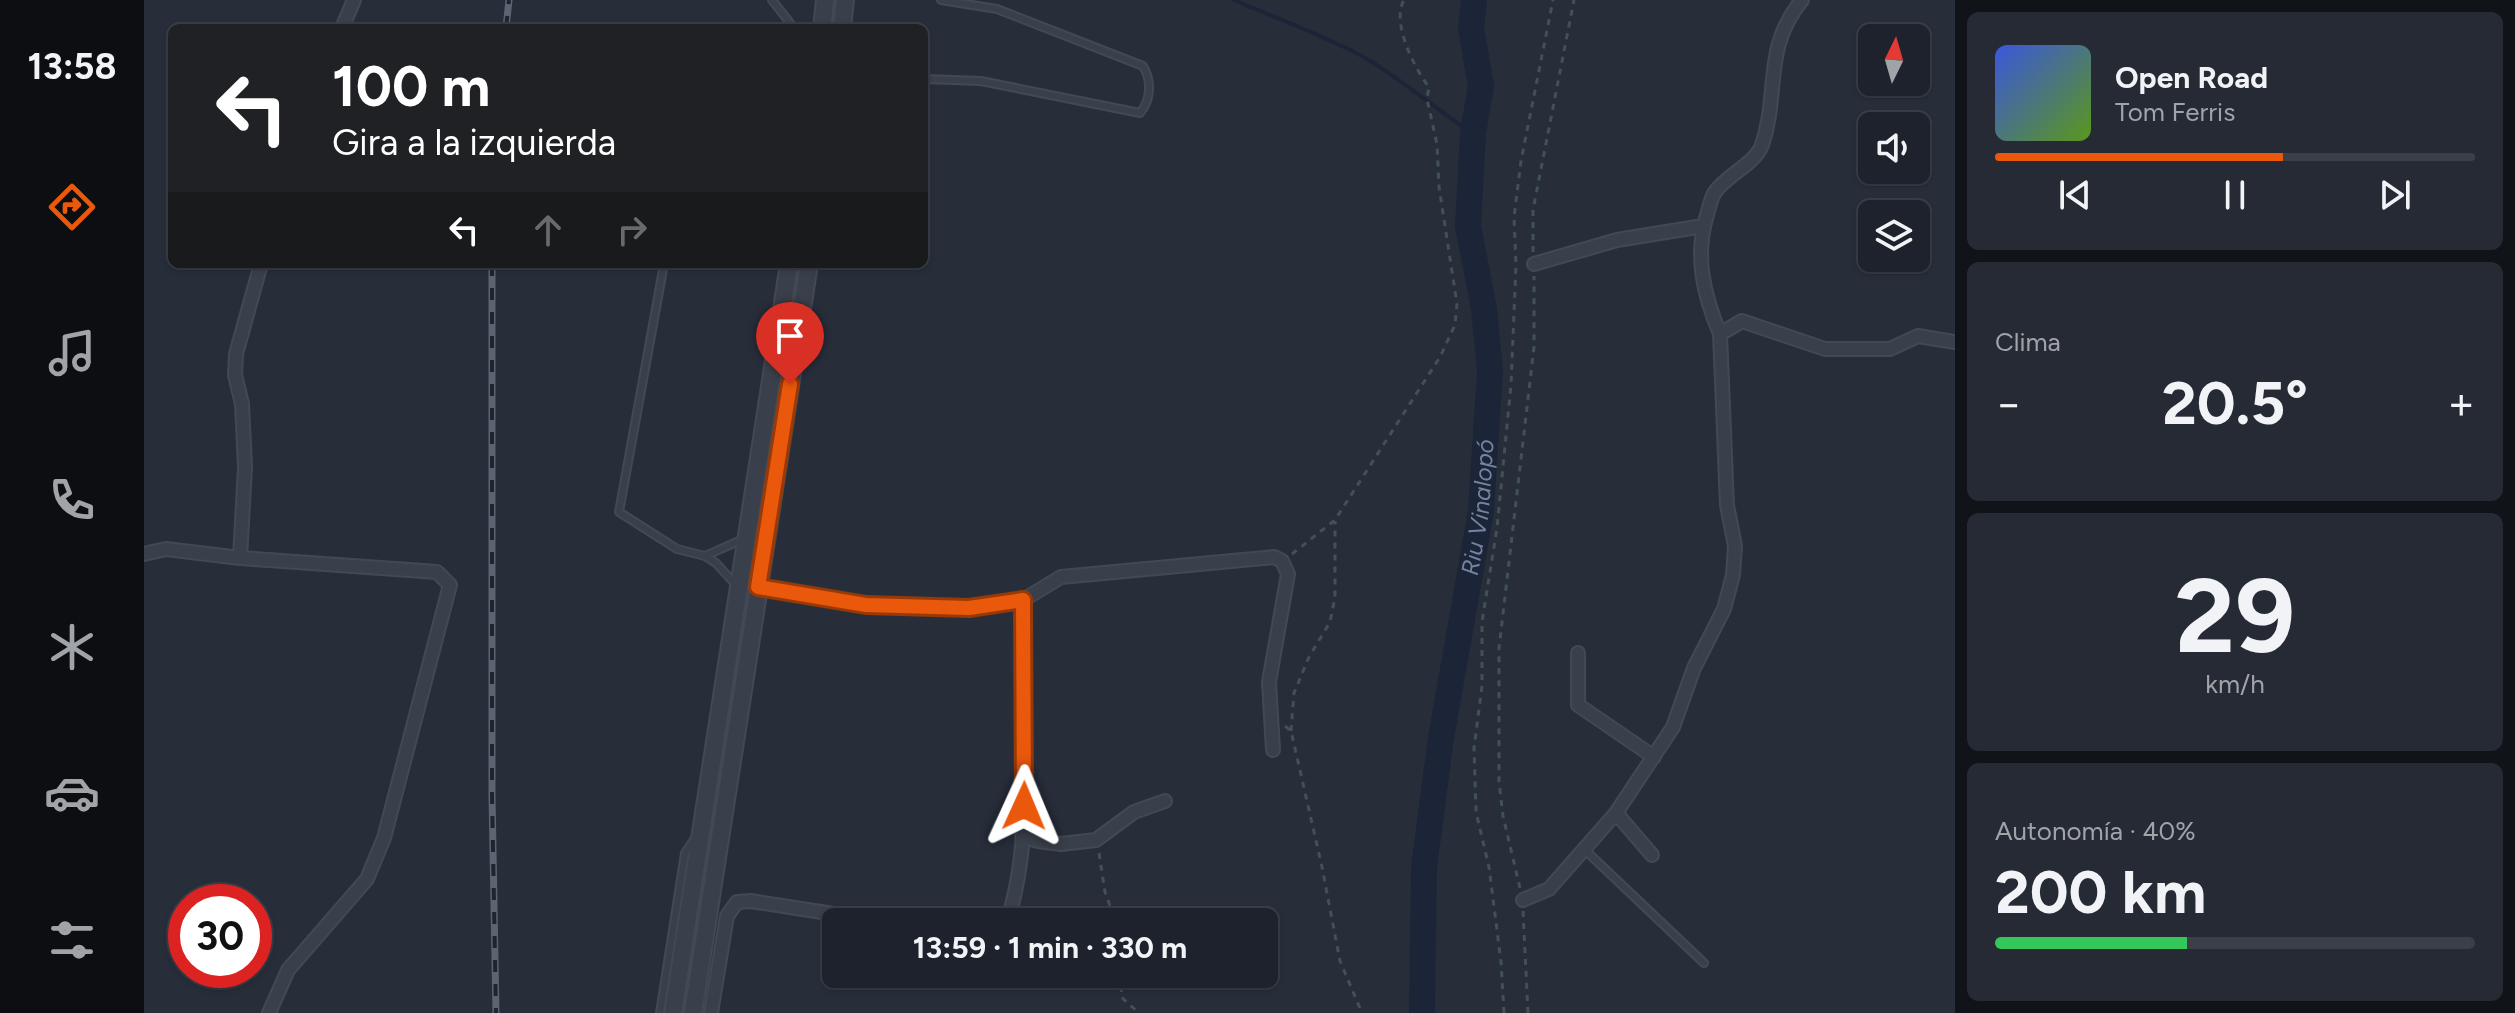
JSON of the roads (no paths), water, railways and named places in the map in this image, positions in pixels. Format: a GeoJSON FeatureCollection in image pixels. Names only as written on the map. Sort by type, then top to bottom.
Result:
{"type":"FeatureCollection","features":[{"type":"Feature","properties":{"kind":"street"},"geometry":{"type":"LineString","coordinates":[[344,24],[354,0]]}},
{"type":"Feature","properties":{"kind":"street"},"geometry":{"type":"LineString","coordinates":[[822,24],[825,0]]}},
{"type":"Feature","properties":{"kind":"street"},"geometry":{"type":"LineString","coordinates":[[844,24],[845,0]]}},
{"type":"Feature","properties":{"kind":"street"},"geometry":{"type":"LineString","coordinates":[[1523,900],[1549,889],[1616,813],[1673,727],[1694,668],[1724,609],[1733,575],[1735,546],[1727,505],[1720,334],[1703,282],[1699,252],[1703,226],[1714,193],[1760,150],[1768,123],[1777,49],[1787,18],[1802,0]]}},
{"type":"Feature","properties":{"kind":"street"},"geometry":{"type":"LineString","coordinates":[[1534,264],[1617,240],[1703,226]]}},
{"type":"Feature","properties":{"kind":"street"},"geometry":{"type":"LineString","coordinates":[[240,558],[245,467],[242,404],[235,375],[236,354],[260,268]]}},
{"type":"Feature","properties":{"kind":"street"},"geometry":{"type":"LineString","coordinates":[[673,1013],[788,268]]}},
{"type":"Feature","properties":{"kind":"street"},"geometry":{"type":"LineString","coordinates":[[693,1013],[808,268]]}},
{"type":"Feature","properties":{"kind":"street"},"geometry":{"type":"LineString","coordinates":[[1720,334],[1742,321],[1825,349],[1890,349],[1918,336],[1955,342]]}},
{"type":"Feature","properties":{"kind":"street"},"geometry":{"type":"LineString","coordinates":[[144,554],[166,549],[240,558],[437,572],[450,585],[384,838],[373,865],[367,879],[288,970],[269,1013]]}},
{"type":"Feature","properties":{"kind":"street"},"geometry":{"type":"LineString","coordinates":[[758,587],[866,605],[969,608],[1023,600],[1061,577],[1274,557],[1282,561],[1288,574],[1269,682],[1273,750]]}},
{"type":"Feature","properties":{"kind":"street"},"geometry":{"type":"LineString","coordinates":[[1011,908],[1022,836],[1025,749],[1023,600]]}},
{"type":"Feature","properties":{"kind":"street"},"geometry":{"type":"LineString","coordinates":[[1578,653],[1578,705],[1654,757]]}},
{"type":"Feature","properties":{"kind":"street"},"geometry":{"type":"LineString","coordinates":[[1022,836],[1038,841],[1082,844],[1096,840],[1127,816],[1165,801]]}},
{"type":"Feature","properties":{"kind":"street"},"geometry":{"type":"LineString","coordinates":[[1616,813],[1652,855]]}},
{"type":"Feature","properties":{"kind":"street"},"geometry":{"type":"LineString","coordinates":[[711,1013],[727,916],[737,902],[751,901],[822,912]]}},
{"type":"Feature","properties":{"kind":"lane"},"geometry":{"type":"LineString","coordinates":[[772,0],[791,24]]}},
{"type":"Feature","properties":{"kind":"lane"},"geometry":{"type":"LineString","coordinates":[[928,79],[981,81],[1140,113],[1148,104],[1149,77],[1143,66],[997,9],[941,0]]}},
{"type":"Feature","properties":{"kind":"lane"},"geometry":{"type":"LineString","coordinates":[[663,268],[619,512],[677,549],[705,556],[732,578],[739,589]]}},
{"type":"Feature","properties":{"kind":"lane"},"geometry":{"type":"LineString","coordinates":[[705,556],[738,543],[747,535]]}},
{"type":"Feature","properties":{"kind":"lane"},"geometry":{"type":"LineString","coordinates":[[660,1013],[685,853],[702,828]]}},
{"type":"Feature","properties":{"kind":"lane"},"geometry":{"type":"LineString","coordinates":[[1585,850],[1704,963]]}},
{"type":"Feature","properties":{"kind":"waterway"},"geometry":{"type":"LineString","coordinates":[[1234,0],[1360,55],[1473,133]]}},
{"type":"Feature","properties":{"kind":"waterway","name":"Riu Vinalopó"},"geometry":{"type":"LineString","coordinates":[[1422,1013],[1424,867],[1441,738],[1481,511],[1490,371],[1484,309],[1468,226],[1473,133],[1481,86],[1471,28],[1474,0]]}},
{"type":"Feature","properties":{"kind":"railway"},"geometry":{"type":"LineString","coordinates":[[506,24],[509,0]]}},
{"type":"Feature","properties":{"kind":"railway"},"geometry":{"type":"LineString","coordinates":[[492,268],[492,795],[496,1013]]}}]}
